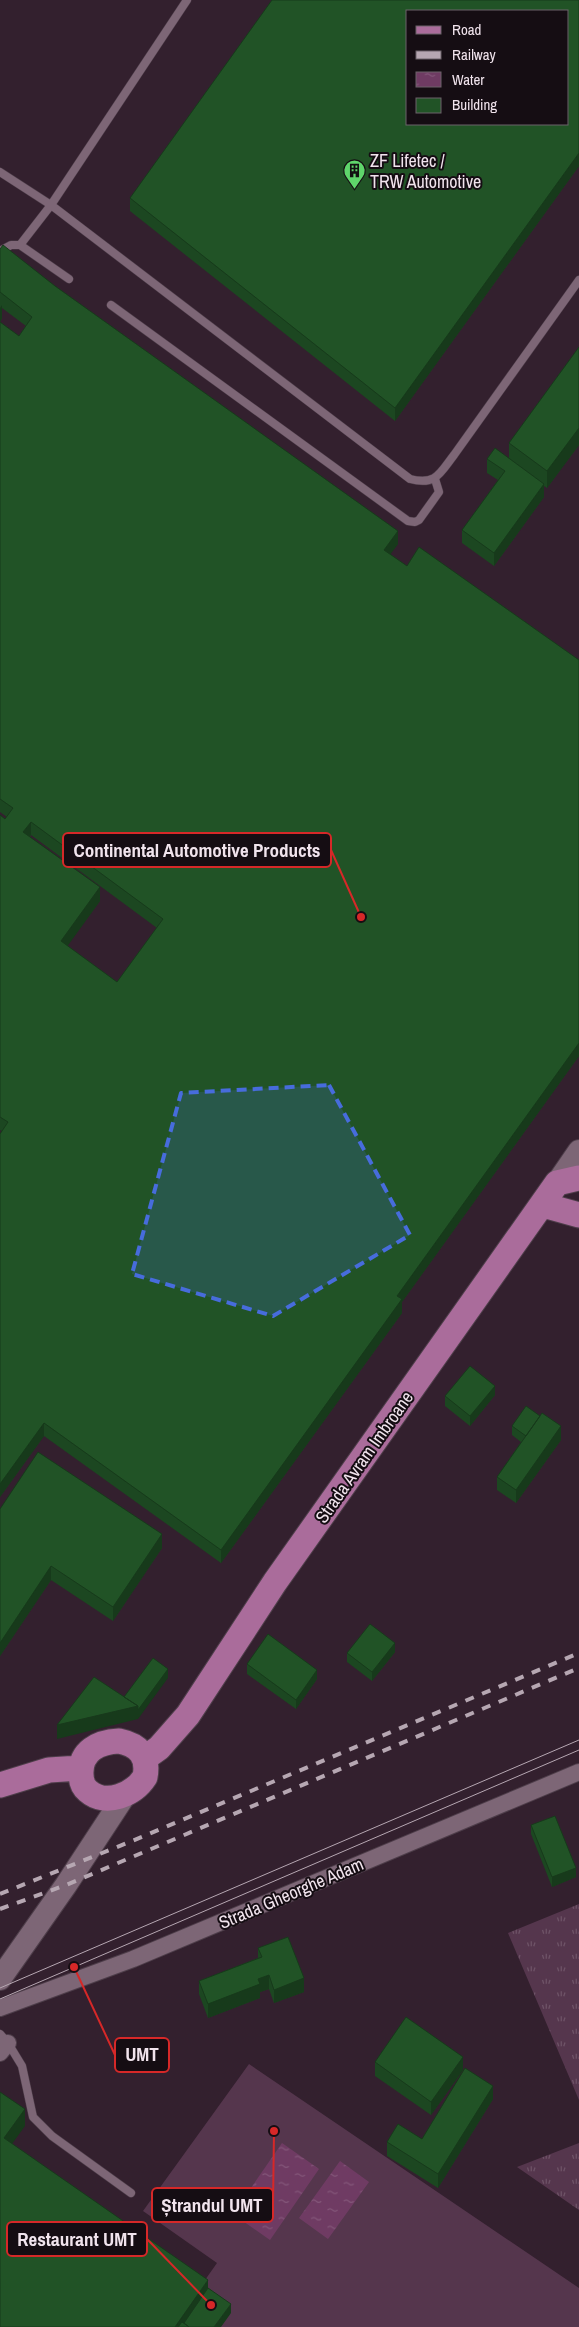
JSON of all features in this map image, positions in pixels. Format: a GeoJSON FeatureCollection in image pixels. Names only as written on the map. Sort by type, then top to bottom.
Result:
{"type":"FeatureCollection","features":[{"type":"Feature","properties":{"kind":"main road","name":"Strada Avram Imbroane"},"geometry":{"type":"LineString","coordinates":[[145,1758],[159,1748],[188,1715],[275,1582],[543,1205],[568,1180]]}},
{"type":"Feature","properties":{"kind":"main road"},"geometry":{"type":"LineString","coordinates":[[543,1205],[579,1215]]}},
{"type":"Feature","properties":{"kind":"main road"},"geometry":{"type":"LineString","coordinates":[[106,1742],[131,1743],[138,1748],[145,1758],[145,1777],[134,1789],[124,1794],[114,1798],[93,1795],[82,1784],[80,1768],[83,1758],[89,1751],[106,1742]]}},
{"type":"Feature","properties":{"kind":"main road"},"geometry":{"type":"LineString","coordinates":[[0,1785],[49,1770],[80,1768]]}},
{"type":"Feature","properties":{"kind":"street","name":"Strada Avram Imbroane"},"geometry":{"type":"LineString","coordinates":[[568,1180],[579,1151]]}},
{"type":"Feature","properties":{"kind":"street","name":"Strada Gheorghe Adam"},"geometry":{"type":"LineString","coordinates":[[0,2008],[142,1955],[579,1772]]}},
{"type":"Feature","properties":{"kind":"street"},"geometry":{"type":"LineString","coordinates":[[0,1979],[66,1885],[124,1794]]}},
{"type":"Feature","properties":{"kind":"street"},"geometry":{"type":"LineString","coordinates":[[93,1795],[95,1837]]}},
{"type":"Feature","properties":{"kind":"lane"},"geometry":{"type":"LineString","coordinates":[[20,245],[51,205],[187,0]]}},
{"type":"Feature","properties":{"kind":"lane"},"geometry":{"type":"LineString","coordinates":[[0,172],[51,205],[410,479],[422,482],[435,479],[579,280]]}},
{"type":"Feature","properties":{"kind":"lane"},"geometry":{"type":"LineString","coordinates":[[0,252],[11,245],[20,245],[69,279]]}},
{"type":"Feature","properties":{"kind":"lane"},"geometry":{"type":"LineString","coordinates":[[111,305],[408,521],[415,522],[419,520],[439,492],[435,479]]}},
{"type":"Feature","properties":{"kind":"lane"},"geometry":{"type":"LineString","coordinates":[[3,2043],[24,2073],[33,2117],[52,2136],[131,2193]]}},
{"type":"Feature","properties":{"kind":"highlighted area"},"geometry":{"type":"Polygon","coordinates":[[[329,1085],[410,1235],[273,1316],[132,1274],[181,1093],[329,1085]]]}},
{"type":"Feature","properties":{"kind":"green space"},"geometry":{"type":"Polygon","coordinates":[[[579,1904],[579,2100],[508,1933],[579,1904]]]}},
{"type":"Feature","properties":{"kind":"green space"},"geometry":{"type":"Polygon","coordinates":[[[249,2064],[579,2288],[579,2327],[187,2327],[198,2290],[217,2263],[143,2211],[249,2064]]]}},
{"type":"Feature","properties":{"kind":"green space"},"geometry":{"type":"Polygon","coordinates":[[[579,2143],[579,2210],[517,2167],[579,2143]]]}},
{"type":"Feature","properties":{"kind":"water"},"geometry":{"type":"Polygon","coordinates":[[[282,2143],[319,2169],[270,2240],[233,2214],[282,2143]]]}},
{"type":"Feature","properties":{"kind":"water"},"geometry":{"type":"Polygon","coordinates":[[[340,2161],[369,2182],[328,2239],[299,2218],[340,2161]]]}},
{"type":"Feature","properties":{"kind":"building","name":"ZF Lifetec / TRW Automotive"},"geometry":{"type":"Polygon","coordinates":[[[272,0],[579,0],[579,153],[395,408],[130,198],[272,0]]]}},
{"type":"Feature","properties":{"kind":"building"},"geometry":{"type":"Polygon","coordinates":[[[3,245],[55,286],[398,531],[384,550],[407,566],[419,547],[579,660],[579,1043],[397,1296],[402,1299],[221,1550],[44,1423],[0,1484],[0,1134],[8,1122],[0,1117],[0,815],[5,819],[13,808],[0,799],[0,322],[19,336],[32,317],[0,292],[0,249],[3,245]],[[31,822],[23,832],[100,887],[61,941],[117,982],[163,919],[31,822]]]}},
{"type":"Feature","properties":{"kind":"building"},"geometry":{"type":"Polygon","coordinates":[[[579,347],[579,428],[547,471],[509,443],[579,347]]]}},
{"type":"Feature","properties":{"kind":"building"},"geometry":{"type":"Polygon","coordinates":[[[495,448],[544,484],[494,553],[462,530],[505,471],[487,459],[495,448]]]}},
{"type":"Feature","properties":{"kind":"building"},"geometry":{"type":"Polygon","coordinates":[[[470,1366],[495,1386],[470,1416],[445,1396],[470,1366]]]}},
{"type":"Feature","properties":{"kind":"building"},"geometry":{"type":"Polygon","coordinates":[[[526,1406],[540,1416],[526,1436],[512,1426],[526,1406]]]}},
{"type":"Feature","properties":{"kind":"building"},"geometry":{"type":"Polygon","coordinates":[[[542,1413],[561,1426],[516,1490],[497,1477],[542,1413]]]}},
{"type":"Feature","properties":{"kind":"building"},"geometry":{"type":"Polygon","coordinates":[[[38,1452],[162,1534],[113,1607],[51,1566],[0,1643],[0,1509],[38,1452]]]}},
{"type":"Feature","properties":{"kind":"building"},"geometry":{"type":"Polygon","coordinates":[[[370,1624],[395,1643],[372,1672],[347,1653],[370,1624]]]}},
{"type":"Feature","properties":{"kind":"building"},"geometry":{"type":"Polygon","coordinates":[[[268,1634],[317,1670],[296,1700],[247,1664],[268,1634]]]}},
{"type":"Feature","properties":{"kind":"building"},"geometry":{"type":"Polygon","coordinates":[[[153,1658],[168,1669],[138,1710],[138,1706],[124,1697],[153,1658]]]}},
{"type":"Feature","properties":{"kind":"building"},"geometry":{"type":"Polygon","coordinates":[[[94,1677],[138,1706],[57,1725],[94,1677]]]}},
{"type":"Feature","properties":{"kind":"building"},"geometry":{"type":"Polygon","coordinates":[[[555,1816],[576,1868],[552,1877],[531,1825],[555,1816]]]}},
{"type":"Feature","properties":{"kind":"building"},"geometry":{"type":"Polygon","coordinates":[[[288,1937],[304,1978],[274,1990],[269,1975],[258,1979],[260,1984],[208,2004],[199,1981],[262,1957],[258,1948],[288,1937]]]}},
{"type":"Feature","properties":{"kind":"building"},"geometry":{"type":"Polygon","coordinates":[[[406,2017],[463,2057],[431,2102],[375,2062],[406,2017]]]}},
{"type":"Feature","properties":{"kind":"building"},"geometry":{"type":"Polygon","coordinates":[[[465,2068],[493,2086],[438,2174],[387,2142],[398,2124],[422,2139],[465,2068]]]}},
{"type":"Feature","properties":{"kind":"building"},"geometry":{"type":"Polygon","coordinates":[[[0,2092],[25,2109],[4,2138],[208,2280],[175,2327],[0,2327],[0,2092]]]}},
{"type":"Feature","properties":{"kind":"building"},"geometry":{"type":"Polygon","coordinates":[[[208,2288],[231,2304],[214,2327],[189,2327],[184,2323],[208,2288]]]}},
{"type":"Feature","properties":{"kind":"building"},"geometry":{"type":"Polygon","coordinates":[[[182,2322],[189,2327],[178,2327],[182,2322]]]}},
{"type":"Feature","properties":{"kind":"tram line"},"geometry":{"type":"LineString","coordinates":[[0,1988],[579,1740]]}},
{"type":"Feature","properties":{"kind":"tram line"},"geometry":{"type":"LineString","coordinates":[[0,1999],[579,1750]]}},
{"type":"Feature","properties":{"kind":"railway"},"geometry":{"type":"LineString","coordinates":[[0,1894],[132,1841],[579,1653]]}},
{"type":"Feature","properties":{"kind":"railway"},"geometry":{"type":"LineString","coordinates":[[0,1909],[66,1885],[579,1668]]}},
{"type":"Feature","properties":{"kind":"place","name":"ZF Lifetec / TRW Automotive"},"geometry":{"type":"Point","coordinates":[354,189]}},
{"type":"Feature","properties":{"kind":"place","name":"Continental Automotive Products"},"geometry":{"type":"Point","coordinates":[361,917]}},
{"type":"Feature","properties":{"kind":"place","name":"UMT"},"geometry":{"type":"Point","coordinates":[74,1967]}},
{"type":"Feature","properties":{"kind":"place","name":"Ștrandul UMT"},"geometry":{"type":"Point","coordinates":[274,2131]}},
{"type":"Feature","properties":{"kind":"place","name":"Restaurant UMT"},"geometry":{"type":"Point","coordinates":[211,2305]}}]}
